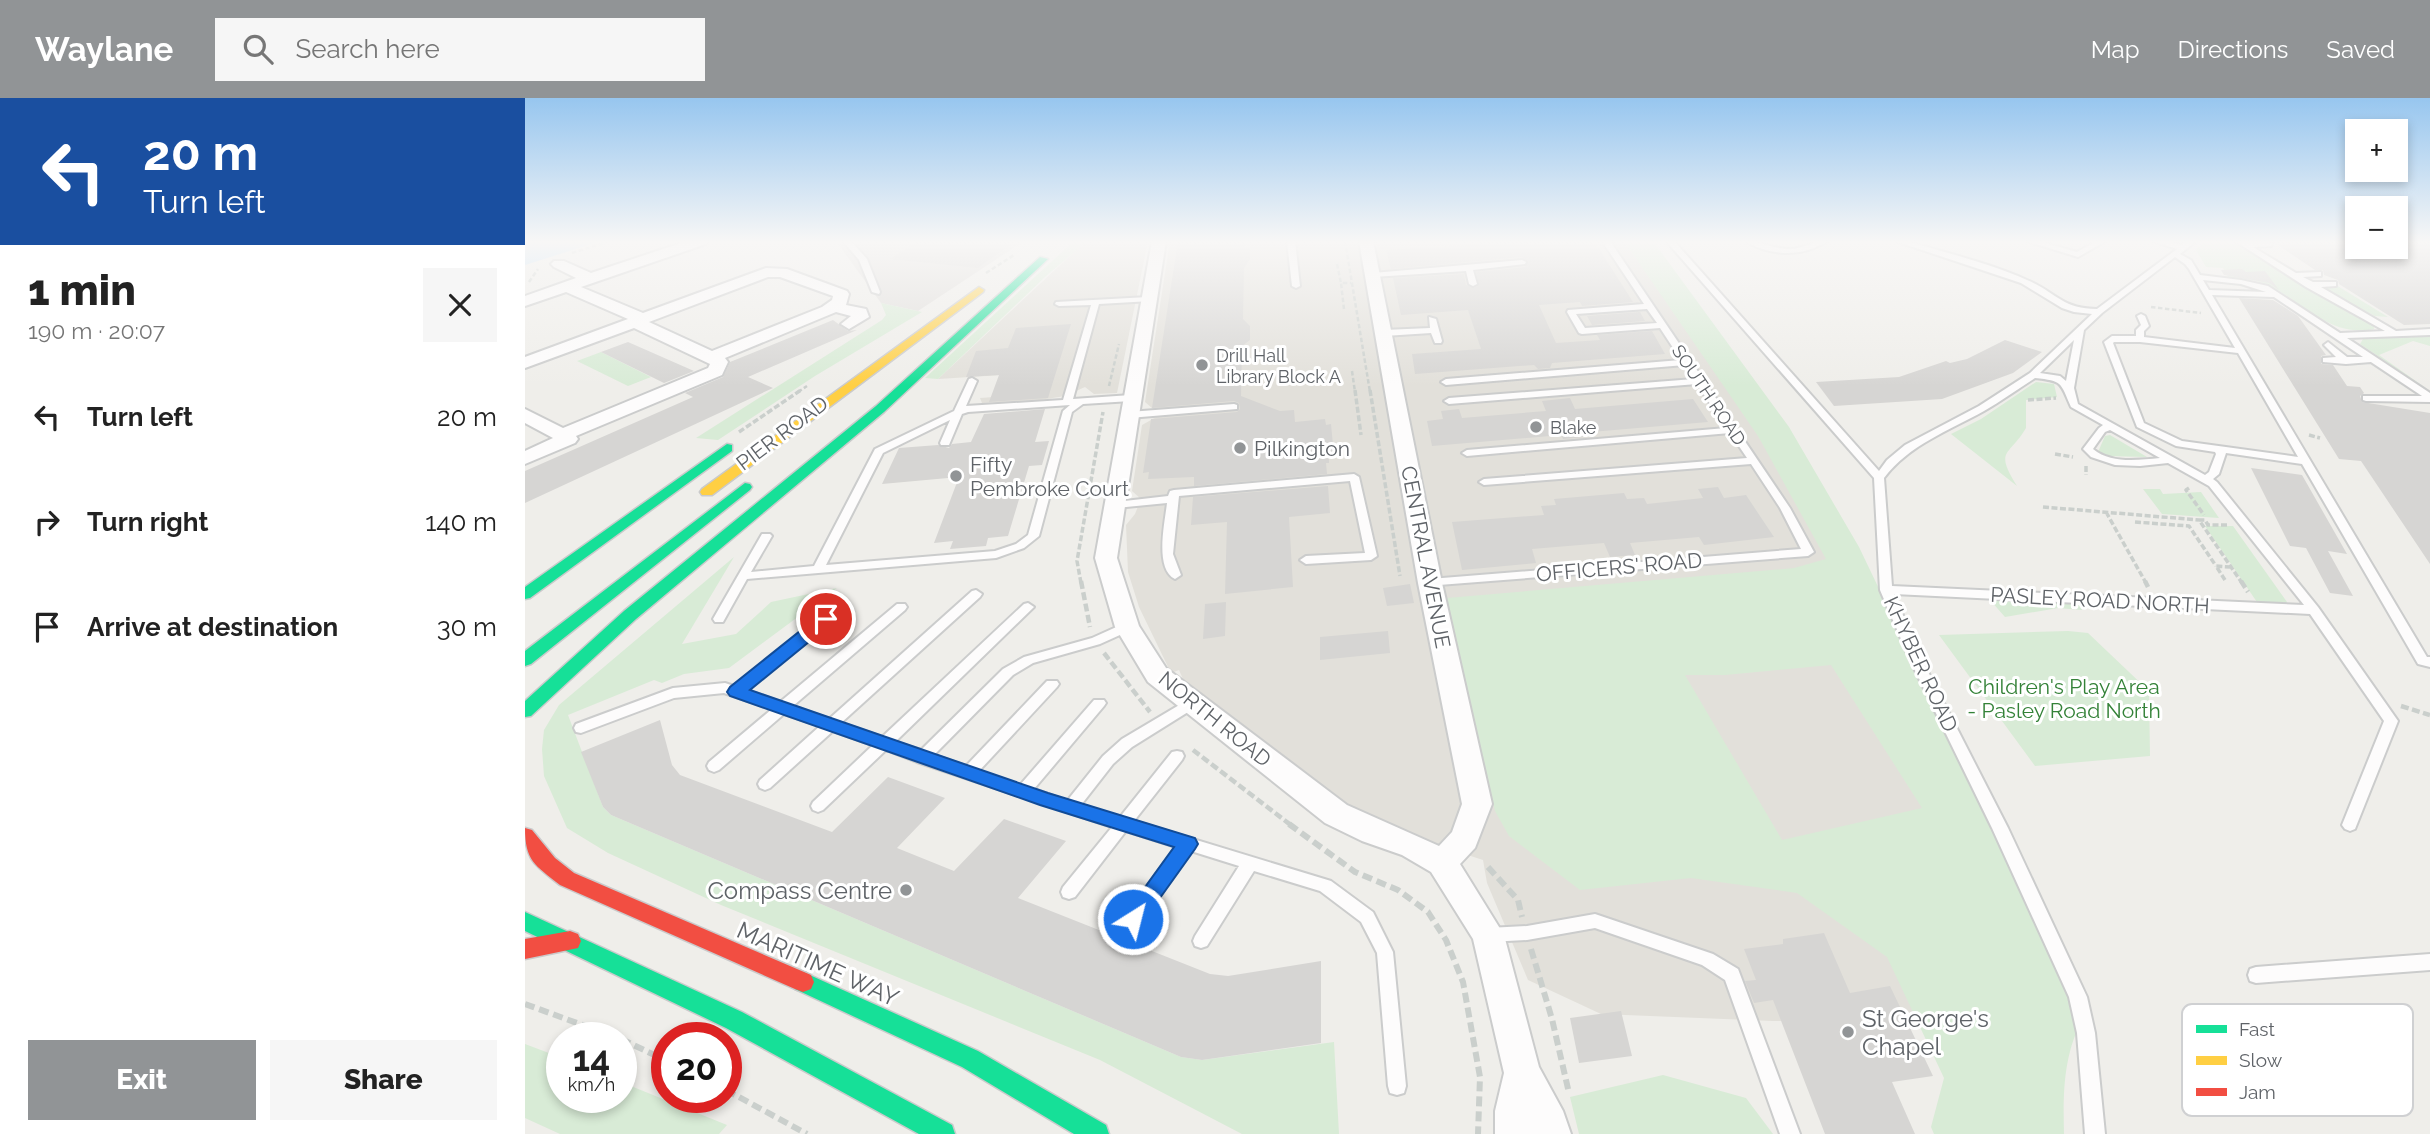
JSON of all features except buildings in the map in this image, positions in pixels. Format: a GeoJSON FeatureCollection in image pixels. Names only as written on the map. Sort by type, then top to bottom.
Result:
{"type":"FeatureCollection","features":[{"type":"Feature","properties":{"kind":"main road","name":"PIER ROAD"},"geometry":{"type":"LineString","coordinates":[[692,503],[980,289]]}},
{"type":"Feature","properties":{"kind":"main road","name":"PIER ROAD"},"geometry":{"type":"LineString","coordinates":[[859,400],[1003,289]]}},
{"type":"Feature","properties":{"kind":"main road"},"geometry":{"type":"LineString","coordinates":[[525,711],[630,615],[880,409],[1010,289]]}},
{"type":"Feature","properties":{"kind":"main road"},"geometry":{"type":"LineString","coordinates":[[831,379],[924,320],[960,304]]}},
{"type":"Feature","properties":{"kind":"main road"},"geometry":{"type":"LineString","coordinates":[[525,594],[738,440]]}},
{"type":"Feature","properties":{"kind":"main road","name":"PIER ROAD"},"geometry":{"type":"LineString","coordinates":[[525,660],[762,474]]}},
{"type":"Feature","properties":{"kind":"main road","name":"MARITIME WAY"},"geometry":{"type":"LineString","coordinates":[[525,836],[548,864],[567,879],[860,1005],[1039,1096],[1097,1134]]}},
{"type":"Feature","properties":{"kind":"main road"},"geometry":{"type":"LineString","coordinates":[[525,921],[734,1020],[943,1134]]}},
{"type":"Feature","properties":{"kind":"main road"},"geometry":{"type":"LineString","coordinates":[[525,949],[570,941]]}},
{"type":"Feature","properties":{"kind":"street"},"geometry":{"type":"LineString","coordinates":[[528,298],[559,289]]}},
{"type":"Feature","properties":{"kind":"street"},"geometry":{"type":"LineString","coordinates":[[562,435],[716,371],[719,362],[573,289]]}},
{"type":"Feature","properties":{"kind":"street"},"geometry":{"type":"LineString","coordinates":[[525,363],[722,289]]}},
{"type":"Feature","properties":{"kind":"street"},"geometry":{"type":"LineString","coordinates":[[712,357],[840,302],[841,295],[826,289]]}},
{"type":"Feature","properties":{"kind":"street","name":"NORTH ROAD"},"geometry":{"type":"LineString","coordinates":[[1142,289],[1139,299],[1130,407],[1106,558],[1127,627],[1157,675],[1336,814],[1413,846],[1442,863]]}},
{"type":"Feature","properties":{"kind":"street","name":"CENTRAL AVENUE"},"geometry":{"type":"LineString","coordinates":[[1376,289],[1430,583],[1477,804],[1464,839],[1442,863]]}},
{"type":"Feature","properties":{"kind":"street"},"geometry":{"type":"LineString","coordinates":[[832,306],[860,313],[861,317],[849,324]]}},
{"type":"Feature","properties":{"kind":"street"},"geometry":{"type":"LineString","coordinates":[[525,415],[568,439],[525,458]]}},
{"type":"Feature","properties":{"kind":"street"},"geometry":{"type":"LineString","coordinates":[[1442,863],[1488,935],[1522,1073],[1552,1134]]}},
{"type":"Feature","properties":{"kind":"street"},"geometry":{"type":"LineString","coordinates":[[1514,1134],[1514,1111],[1522,1073]]}},
{"type":"Feature","properties":{"kind":"lane","name":"SOUTH ROAD"},"geometry":{"type":"LineString","coordinates":[[1638,289],[1784,508],[1808,552]]}},
{"type":"Feature","properties":{"kind":"lane"},"geometry":{"type":"LineString","coordinates":[[1712,289],[1879,478],[1891,462],[1909,447],[1982,408],[2033,375],[2099,310],[2127,289]]}},
{"type":"Feature","properties":{"kind":"lane"},"geometry":{"type":"LineString","coordinates":[[2037,289],[2057,303],[2074,310],[2099,310]]}},
{"type":"Feature","properties":{"kind":"lane"},"geometry":{"type":"LineString","coordinates":[[2205,289],[2428,664]]}},
{"type":"Feature","properties":{"kind":"lane"},"geometry":{"type":"LineString","coordinates":[[2265,289],[2430,398]]}},
{"type":"Feature","properties":{"kind":"lane"},"geometry":{"type":"LineString","coordinates":[[2316,289],[2393,333]]}},
{"type":"Feature","properties":{"kind":"lane"},"geometry":{"type":"LineString","coordinates":[[2207,292],[2277,295]]}},
{"type":"Feature","properties":{"kind":"lane"},"geometry":{"type":"LineString","coordinates":[[1059,304],[1139,299]]}},
{"type":"Feature","properties":{"kind":"lane"},"geometry":{"type":"LineString","coordinates":[[1067,402],[1096,302]]}},
{"type":"Feature","properties":{"kind":"lane"},"geometry":{"type":"LineString","coordinates":[[1649,306],[1571,312],[1582,331],[1662,325]]}},
{"type":"Feature","properties":{"kind":"lane"},"geometry":{"type":"LineString","coordinates":[[2140,339],[2140,330],[2145,326],[2141,316]]}},
{"type":"Feature","properties":{"kind":"lane"},"geometry":{"type":"LineString","coordinates":[[1432,319],[1438,341]]}},
{"type":"Feature","properties":{"kind":"lane"},"geometry":{"type":"LineString","coordinates":[[2373,320],[2391,319]]}},
{"type":"Feature","properties":{"kind":"lane"},"geometry":{"type":"LineString","coordinates":[[2080,329],[2069,388],[2074,405],[2172,459],[2216,488],[2315,610],[2391,720],[2350,825]]}},
{"type":"Feature","properties":{"kind":"lane"},"geometry":{"type":"LineString","coordinates":[[1384,334],[1435,330]]}},
{"type":"Feature","properties":{"kind":"lane"},"geometry":{"type":"LineString","coordinates":[[2339,336],[2430,332]]}},
{"type":"Feature","properties":{"kind":"lane"},"geometry":{"type":"LineString","coordinates":[[2240,351],[2140,339],[2112,339],[2108,342],[2138,422],[2175,443],[2306,461]]}},
{"type":"Feature","properties":{"kind":"lane"},"geometry":{"type":"LineString","coordinates":[[2328,345],[2347,361]]}},
{"type":"Feature","properties":{"kind":"lane"},"geometry":{"type":"LineString","coordinates":[[2326,360],[2374,359]]}},
{"type":"Feature","properties":{"kind":"lane"},"geometry":{"type":"LineString","coordinates":[[1445,382],[1687,362]]}},
{"type":"Feature","properties":{"kind":"lane"},"geometry":{"type":"LineString","coordinates":[[2033,375],[2057,378],[2069,388]]}},
{"type":"Feature","properties":{"kind":"lane"},"geometry":{"type":"LineString","coordinates":[[945,443],[972,381]]}},
{"type":"Feature","properties":{"kind":"lane"},"geometry":{"type":"LineString","coordinates":[[1449,401],[1699,381]]}},
{"type":"Feature","properties":{"kind":"lane"},"geometry":{"type":"LineString","coordinates":[[2366,398],[2430,398]]}},
{"type":"Feature","properties":{"kind":"lane"},"geometry":{"type":"LineString","coordinates":[[818,569],[879,451],[966,409],[1105,399],[1130,407],[1234,407]]}},
{"type":"Feature","properties":{"kind":"lane"},"geometry":{"type":"LineString","coordinates":[[2380,399],[2387,408]]}},
{"type":"Feature","properties":{"kind":"lane"},"geometry":{"type":"LineString","coordinates":[[743,576],[996,554],[1020,546],[1033,536],[1068,411],[1081,401]]}},
{"type":"Feature","properties":{"kind":"lane"},"geometry":{"type":"LineString","coordinates":[[2111,425],[2102,430],[2088,449],[2099,458],[2145,462],[2172,459]]}},
{"type":"Feature","properties":{"kind":"lane"},"geometry":{"type":"LineString","coordinates":[[1467,453],[1732,430]]}},
{"type":"Feature","properties":{"kind":"lane"},"geometry":{"type":"LineString","coordinates":[[2206,479],[2214,474],[2221,454],[2219,450]]}},
{"type":"Feature","properties":{"kind":"lane"},"geometry":{"type":"LineString","coordinates":[[2254,454],[2260,467]]}},
{"type":"Feature","properties":{"kind":"lane"},"geometry":{"type":"LineString","coordinates":[[1484,482],[1753,461]]}},
{"type":"Feature","properties":{"kind":"lane"},"geometry":{"type":"LineString","coordinates":[[1175,575],[1167,554],[1174,493],[1354,477],[1371,556],[1306,560]]}},
{"type":"Feature","properties":{"kind":"lane","name":"KHYBER ROAD"},"geometry":{"type":"LineString","coordinates":[[1879,478],[1886,590],[1916,660],[2000,828],[2078,997],[2086,1033],[2095,1134]]}},
{"type":"Feature","properties":{"kind":"lane"},"geometry":{"type":"LineString","coordinates":[[1116,505],[1173,499]]}},
{"type":"Feature","properties":{"kind":"lane"},"geometry":{"type":"LineString","coordinates":[[719,619],[766,537]]}},
{"type":"Feature","properties":{"kind":"lane","name":"OFFICERS' ROAD"},"geometry":{"type":"LineString","coordinates":[[1430,583],[1808,552]]}},
{"type":"Feature","properties":{"kind":"lane","name":"PASLEY ROAD NORTH"},"geometry":{"type":"LineString","coordinates":[[1886,590],[2315,610]]}},
{"type":"Feature","properties":{"kind":"lane"},"geometry":{"type":"LineString","coordinates":[[765,784],[976,594]]}},
{"type":"Feature","properties":{"kind":"lane"},"geometry":{"type":"LineString","coordinates":[[714,766],[901,607]]}},
{"type":"Feature","properties":{"kind":"lane"},"geometry":{"type":"LineString","coordinates":[[818,806],[1028,607]]}},
{"type":"Feature","properties":{"kind":"lane"},"geometry":{"type":"LineString","coordinates":[[736,692],[826,619]]}},
{"type":"Feature","properties":{"kind":"lane"},"geometry":{"type":"LineString","coordinates":[[922,758],[1009,672],[1029,660],[1096,641],[1127,627]]}},
{"type":"Feature","properties":{"kind":"lane"},"geometry":{"type":"LineString","coordinates":[[968,773],[1052,684]]}},
{"type":"Feature","properties":{"kind":"lane"},"geometry":{"type":"LineString","coordinates":[[581,729],[673,693],[725,688],[1023,792],[1325,886],[1367,917],[1385,952],[1397,1086]]}},
{"type":"Feature","properties":{"kind":"lane"},"geometry":{"type":"LineString","coordinates":[[1023,792],[1099,703]]}},
{"type":"Feature","properties":{"kind":"lane"},"geometry":{"type":"LineString","coordinates":[[1070,807],[1108,760],[1127,743],[1191,704]]}},
{"type":"Feature","properties":{"kind":"lane"},"geometry":{"type":"LineString","coordinates":[[1069,892],[1177,756]]}},
{"type":"Feature","properties":{"kind":"lane"},"geometry":{"type":"LineString","coordinates":[[1133,919],[1188,844]]}},
{"type":"Feature","properties":{"kind":"lane"},"geometry":{"type":"LineString","coordinates":[[1201,941],[1250,863]]}},
{"type":"Feature","properties":{"kind":"lane"},"geometry":{"type":"LineString","coordinates":[[1488,935],[1527,933],[1595,921],[1707,959],[1731,975],[1790,1134]]}},
{"type":"Feature","properties":{"kind":"lane"},"geometry":{"type":"LineString","coordinates":[[2256,975],[2430,962]]}},
{"type":"Feature","properties":{"kind":"path"},"geometry":{"type":"LineString","coordinates":[[1341,289],[1343,309]]}},
{"type":"Feature","properties":{"kind":"path"},"geometry":{"type":"LineString","coordinates":[[1353,289],[1400,576]]}},
{"type":"Feature","properties":{"kind":"path"},"geometry":{"type":"LineString","coordinates":[[1139,299],[1105,399],[1077,561],[1086,616],[1096,641],[1159,723],[1264,806],[1355,872],[1398,890],[1428,912],[1446,940],[1463,982],[1480,1077],[1478,1134]]}},
{"type":"Feature","properties":{"kind":"path"},"geometry":{"type":"LineString","coordinates":[[2139,306],[2219,314]]}},
{"type":"Feature","properties":{"kind":"path"},"geometry":{"type":"LineString","coordinates":[[1352,372],[1361,435]]}},
{"type":"Feature","properties":{"kind":"path"},"geometry":{"type":"LineString","coordinates":[[2028,400],[2060,398]]}},
{"type":"Feature","properties":{"kind":"path"},"geometry":{"type":"LineString","coordinates":[[2055,454],[2073,457]]}},
{"type":"Feature","properties":{"kind":"path"},"geometry":{"type":"LineString","coordinates":[[2185,483],[2189,488],[2186,490],[2204,515]]}},
{"type":"Feature","properties":{"kind":"path"},"geometry":{"type":"LineString","coordinates":[[2043,507],[2205,520],[2208,525],[2224,526]]}},
{"type":"Feature","properties":{"kind":"path"},"geometry":{"type":"LineString","coordinates":[[2106,512],[2156,603]]}},
{"type":"Feature","properties":{"kind":"path"},"geometry":{"type":"LineString","coordinates":[[2199,520],[2258,608]]}},
{"type":"Feature","properties":{"kind":"path"},"geometry":{"type":"LineString","coordinates":[[2135,522],[2188,525],[2225,580]]}},
{"type":"Feature","properties":{"kind":"path"},"geometry":{"type":"LineString","coordinates":[[2198,539],[2213,540]]}},
{"type":"Feature","properties":{"kind":"path"},"geometry":{"type":"LineString","coordinates":[[2215,566],[2231,567]]}},
{"type":"Feature","properties":{"kind":"path"},"geometry":{"type":"LineString","coordinates":[[1487,867],[1518,900],[1552,1018],[1570,1097]]}},
{"type":"Feature","properties":{"kind":"path"},"geometry":{"type":"LineString","coordinates":[[525,1004],[575,1022]]}},
{"type":"Feature","properties":{"kind":"path"},"geometry":{"type":"LineString","coordinates":[[742,1099],[807,1134]]}},
{"type":"Feature","properties":{"kind":"shaded area"},"geometry":{"type":"Polygon","coordinates":[[[871,289],[951,289],[918,311],[881,303],[871,289]]]}},
{"type":"Feature","properties":{"kind":"shaded area"},"geometry":{"type":"Polygon","coordinates":[[[1034,289],[1138,289],[1117,393],[1094,394],[1085,387],[1065,396],[1040,400],[982,403],[980,398],[994,397],[1002,375],[938,379],[1034,289]]]}},
{"type":"Feature","properties":{"kind":"shaded area"},"geometry":{"type":"Polygon","coordinates":[[[1162,289],[1666,289],[1748,406],[2088,1023],[1773,1021],[1601,1014],[1528,980],[1487,883],[1483,860],[1391,830],[1357,812],[1231,720],[1183,679],[1179,670],[1171,673],[1139,607],[1128,572],[1126,525],[1135,514],[1141,499],[1132,491],[1142,425],[1160,415],[1145,402],[1162,289]]]}},
{"type":"Feature","properties":{"kind":"green space"},"geometry":{"type":"Polygon","coordinates":[[[1021,289],[1032,289],[938,379],[925,378],[1021,289]]]}},
{"type":"Feature","properties":{"kind":"green space"},"geometry":{"type":"Polygon","coordinates":[[[1657,289],[1688,289],[1789,427],[1859,547],[2084,1017],[2068,1059],[2064,1089],[2064,1134],[1934,1134],[1931,1127],[1944,1078],[1887,957],[1797,893],[1691,878],[1580,890],[1509,836],[1495,811],[1447,598],[1794,568],[1826,559],[1758,436],[1657,289]],[[1831,665],[1725,675],[1685,675],[1782,840],[1922,808],[1831,665]]]}},
{"type":"Feature","properties":{"kind":"green space"},"geometry":{"type":"Polygon","coordinates":[[[2276,289],[2308,289],[2340,304],[2374,325],[2374,329],[2345,329],[2320,318],[2276,289]]]}},
{"type":"Feature","properties":{"kind":"green space"},"geometry":{"type":"Polygon","coordinates":[[[2323,289],[2343,289],[2388,317],[2375,316],[2323,289]]]}},
{"type":"Feature","properties":{"kind":"green space"},"geometry":{"type":"Polygon","coordinates":[[[881,303],[922,312],[815,376],[718,440],[696,438],[882,320],[886,315],[881,303]]]}},
{"type":"Feature","properties":{"kind":"green space"},"geometry":{"type":"Polygon","coordinates":[[[2430,336],[2430,346],[2413,341],[2379,355],[2430,391],[2360,344],[2363,339],[2368,338],[2430,336]]]}},
{"type":"Feature","properties":{"kind":"green space"},"geometry":{"type":"Polygon","coordinates":[[[601,352],[651,377],[628,386],[577,361],[601,352]]]}},
{"type":"Feature","properties":{"kind":"green space"},"geometry":{"type":"Polygon","coordinates":[[[2036,382],[2054,384],[2057,397],[2026,400],[2026,428],[2005,459],[2017,486],[1951,434],[1981,419],[2036,382]]]}},
{"type":"Feature","properties":{"kind":"green space"},"geometry":{"type":"Polygon","coordinates":[[[2110,435],[2147,457],[2106,456],[2098,452],[2105,436],[2110,435]]]}},
{"type":"Feature","properties":{"kind":"green space"},"geometry":{"type":"Polygon","coordinates":[[[2143,489],[2160,489],[2163,494],[2201,492],[2219,518],[2162,514],[2143,489]]]}},
{"type":"Feature","properties":{"kind":"green space"},"geometry":{"type":"Polygon","coordinates":[[[2205,526],[2233,526],[2287,602],[2281,606],[2259,605],[2205,526]]]}},
{"type":"Feature","properties":{"kind":"green space"},"geometry":{"type":"Polygon","coordinates":[[[734,557],[682,644],[736,634],[771,602],[837,588],[729,668],[684,674],[662,683],[654,680],[568,715],[603,807],[611,815],[1181,1057],[1202,1060],[1334,1042],[1339,1134],[1242,1134],[1100,1060],[721,905],[608,853],[567,828],[544,776],[542,749],[544,730],[559,705],[734,557]]]}},
{"type":"Feature","properties":{"kind":"green space"},"geometry":{"type":"Polygon","coordinates":[[[1990,600],[2080,603],[2082,610],[2058,608],[2005,617],[1990,600]]]}},
{"type":"Feature","properties":{"kind":"green space","name":"Children's Play Area - Pasley Road North"},"geometry":{"type":"Polygon","coordinates":[[[2068,631],[2088,633],[2149,691],[2150,756],[2035,766],[1939,635],[2068,631]]]}},
{"type":"Feature","properties":{"kind":"green space"},"geometry":{"type":"Polygon","coordinates":[[[525,1044],[546,1052],[546,1113],[637,1113],[637,1088],[651,1094],[651,1113],[697,1113],[727,1125],[719,1134],[560,1134],[525,1118],[525,1044]]]}},
{"type":"Feature","properties":{"kind":"green space"},"geometry":{"type":"Polygon","coordinates":[[[1663,1075],[1746,1098],[1773,1134],[1579,1134],[1570,1097],[1663,1075]]]}},
{"type":"Feature","properties":{"kind":"traffic: fast"},"geometry":{"type":"LineString","coordinates":[[525,711],[630,615],[880,409],[1010,289]]}},
{"type":"Feature","properties":{"kind":"traffic: fast"},"geometry":{"type":"LineString","coordinates":[[525,594],[727,448]]}},
{"type":"Feature","properties":{"kind":"traffic: fast"},"geometry":{"type":"LineString","coordinates":[[525,660],[745,487]]}},
{"type":"Feature","properties":{"kind":"traffic: fast"},"geometry":{"type":"LineString","coordinates":[[525,921],[734,1020],[943,1134]]}},
{"type":"Feature","properties":{"kind":"traffic: fast"},"geometry":{"type":"LineString","coordinates":[[803,982],[970,1059],[1097,1134]]}},
{"type":"Feature","properties":{"kind":"traffic: slow"},"geometry":{"type":"LineString","coordinates":[[707,492],[979,290]]}},
{"type":"Feature","properties":{"kind":"traffic: jam"},"geometry":{"type":"LineString","coordinates":[[525,836],[548,864],[567,879],[803,982]]}},
{"type":"Feature","properties":{"kind":"traffic: jam"},"geometry":{"type":"LineString","coordinates":[[525,949],[570,941]]}},
{"type":"Feature","properties":{"kind":"place","name":"Drill Hall Library Block A"},"geometry":{"type":"Point","coordinates":[1202,365]}},
{"type":"Feature","properties":{"kind":"place","name":"Blake"},"geometry":{"type":"Point","coordinates":[1536,427]}},
{"type":"Feature","properties":{"kind":"place","name":"Pilkington"},"geometry":{"type":"Point","coordinates":[1240,448]}},
{"type":"Feature","properties":{"kind":"place","name":"Fifty Pembroke Court"},"geometry":{"type":"Point","coordinates":[956,476]}},
{"type":"Feature","properties":{"kind":"place","name":"Compass Centre"},"geometry":{"type":"Point","coordinates":[906,890]}},
{"type":"Feature","properties":{"kind":"place","name":"St George's Chapel"},"geometry":{"type":"Point","coordinates":[1848,1032]}},
{"type":"Feature","properties":{"kind":"route"},"geometry":{"type":"LineString","coordinates":[[826,619],[736,692],[1046,800],[1188,844],[1133,919]]}}]}
